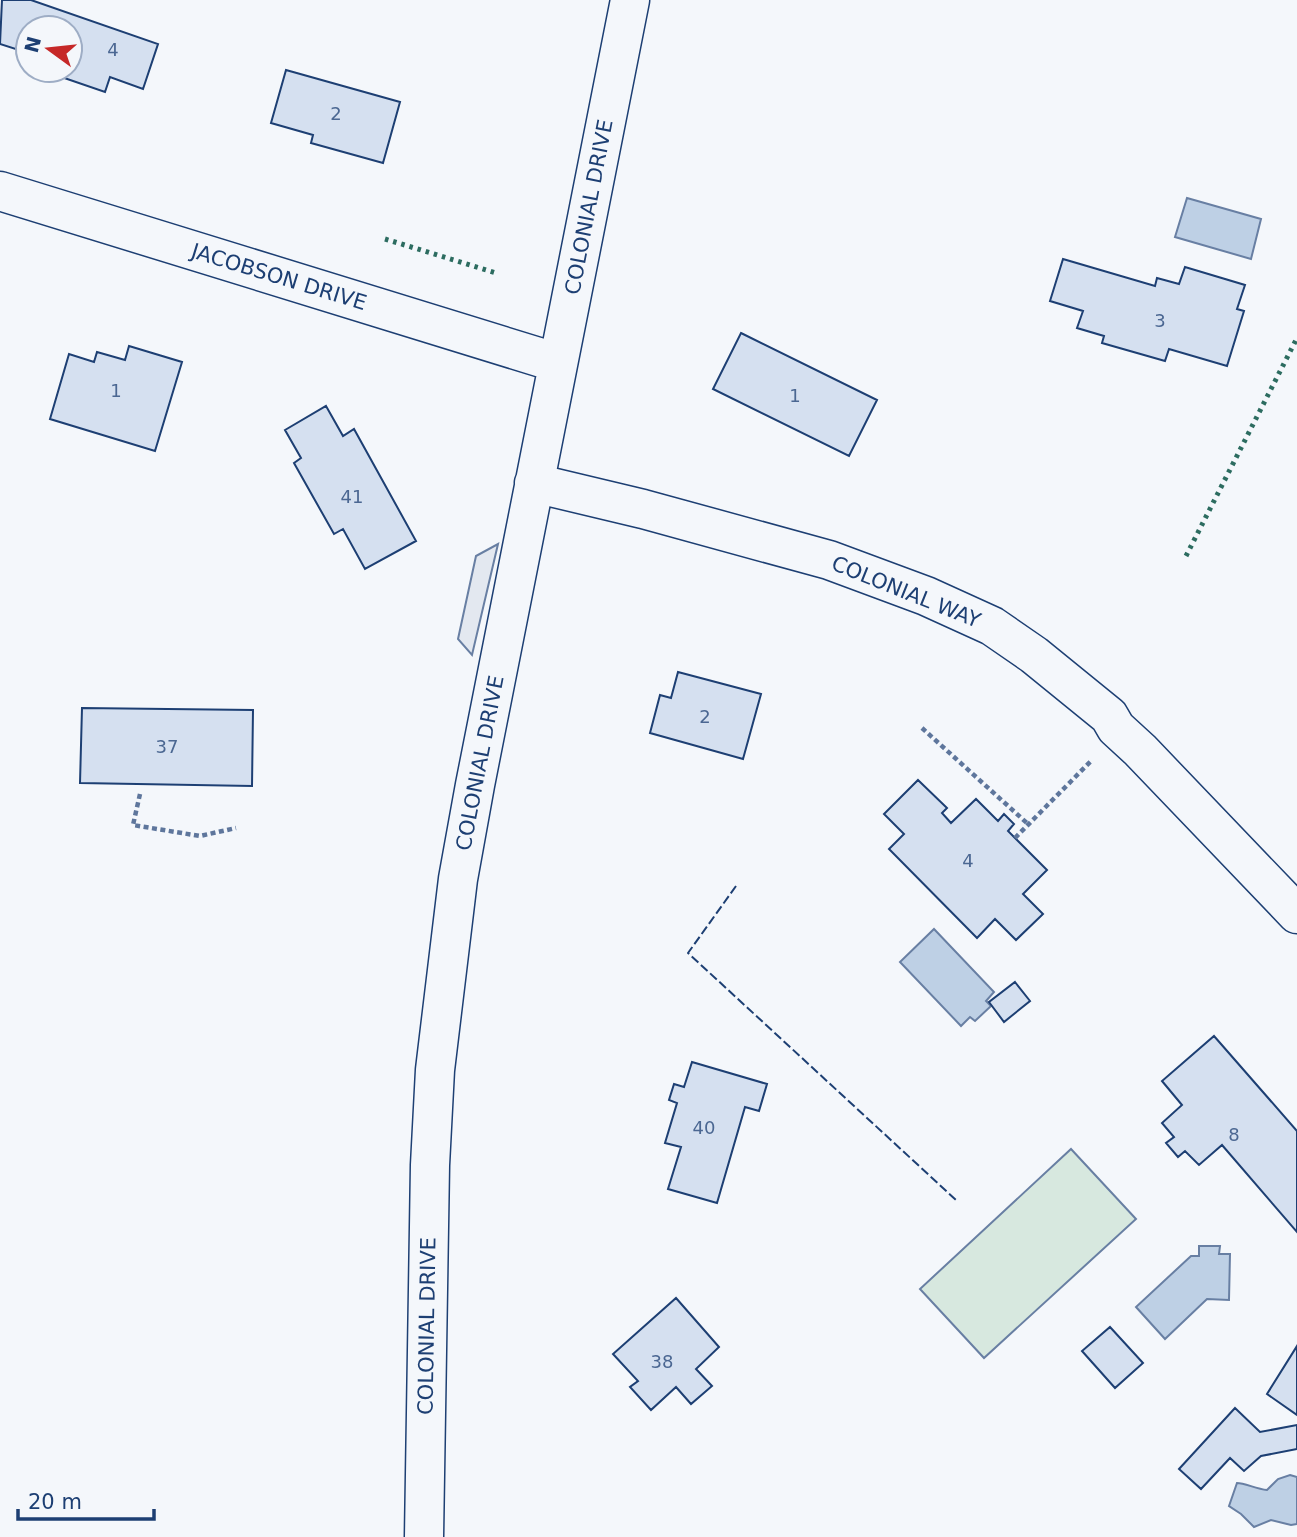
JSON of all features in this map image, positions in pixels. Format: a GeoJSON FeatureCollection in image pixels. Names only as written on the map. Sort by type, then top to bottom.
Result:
{"type":"FeatureCollection","features":[{"type":"Feature","properties":{"kind":"street","name":"COLONIAL DRIVE"},"geometry":{"type":"LineString","coordinates":[[424,1537],[430,1165],[435,1070],[460,866],[630,0]]}},
{"type":"Feature","properties":{"kind":"street","name":"JACOBSON DRIVE"},"geometry":{"type":"LineString","coordinates":[[0,191],[558,363]]}},
{"type":"Feature","properties":{"kind":"street","name":"COLONIAL WAY"},"geometry":{"type":"LineString","coordinates":[[534,483],[643,509],[829,560],[926,596],[992,626],[1034,655],[1109,716],[1120,732],[1297,914]]}},
{"type":"Feature","properties":{"kind":"path"},"geometry":{"type":"LineString","coordinates":[[922,728],[1028,824]]}},
{"type":"Feature","properties":{"kind":"path"},"geometry":{"type":"LineString","coordinates":[[1014,838],[1120,732]]}},
{"type":"Feature","properties":{"kind":"path"},"geometry":{"type":"LineString","coordinates":[[140,794],[133,825],[200,836],[236,828]]}},
{"type":"Feature","properties":{"kind":"shaded area"},"geometry":{"type":"Polygon","coordinates":[[[498,544],[472,655],[458,639],[476,556],[498,544]]]}},
{"type":"Feature","properties":{"kind":"shaded area"},"geometry":{"type":"Polygon","coordinates":[[[1071,1149],[1136,1219],[984,1358],[920,1289],[1071,1149]]]}},
{"type":"Feature","properties":{"kind":"water"},"geometry":{"type":"Polygon","coordinates":[[[1187,198],[1261,219],[1251,259],[1175,237],[1187,198]]]}},
{"type":"Feature","properties":{"kind":"water"},"geometry":{"type":"Polygon","coordinates":[[[934,929],[994,992],[986,1001],[991,1006],[975,1021],[970,1017],[961,1026],[900,962],[934,929]]]}},
{"type":"Feature","properties":{"kind":"water"},"geometry":{"type":"Polygon","coordinates":[[[1199,1246],[1220,1246],[1219,1254],[1230,1254],[1229,1300],[1207,1299],[1165,1339],[1136,1307],[1191,1256],[1199,1256],[1199,1246]]]}},
{"type":"Feature","properties":{"kind":"water"},"geometry":{"type":"Polygon","coordinates":[[[1290,1475],[1297,1477],[1297,1524],[1271,1520],[1254,1527],[1229,1506],[1237,1483],[1267,1490],[1278,1479],[1290,1475]]]}},
{"type":"Feature","properties":{"kind":"building"},"geometry":{"type":"Polygon","coordinates":[[[2,0],[31,0],[71,14],[14,14],[14,48],[0,44],[2,0]]]}},
{"type":"Feature","properties":{"kind":"building"},"geometry":{"type":"Polygon","coordinates":[[[84,18],[158,44],[143,89],[110,77],[105,92],[82,84],[84,84],[84,18]]]}},
{"type":"Feature","properties":{"kind":"building"},"geometry":{"type":"Polygon","coordinates":[[[286,70],[400,102],[383,163],[311,143],[313,135],[271,123],[286,70]]]}},
{"type":"Feature","properties":{"kind":"building"},"geometry":{"type":"Polygon","coordinates":[[[1063,259],[1155,286],[1157,278],[1179,284],[1185,267],[1245,285],[1237,309],[1244,311],[1227,366],[1169,349],[1165,361],[1102,343],[1104,336],[1077,328],[1083,311],[1050,301],[1063,259]]]}},
{"type":"Feature","properties":{"kind":"building"},"geometry":{"type":"Polygon","coordinates":[[[741,333],[877,400],[849,456],[713,389],[741,333]]]}},
{"type":"Feature","properties":{"kind":"building"},"geometry":{"type":"Polygon","coordinates":[[[129,346],[182,362],[155,451],[50,419],[69,354],[94,362],[97,352],[125,360],[129,346]]]}},
{"type":"Feature","properties":{"kind":"building"},"geometry":{"type":"Polygon","coordinates":[[[326,406],[343,436],[354,429],[416,541],[365,569],[343,529],[334,534],[294,463],[301,458],[285,430],[326,406]]]}},
{"type":"Feature","properties":{"kind":"building"},"geometry":{"type":"Polygon","coordinates":[[[678,672],[761,694],[743,759],[650,733],[660,695],[671,698],[678,672]]]}},
{"type":"Feature","properties":{"kind":"building"},"geometry":{"type":"Polygon","coordinates":[[[82,708],[253,710],[252,786],[80,783],[82,708]]]}},
{"type":"Feature","properties":{"kind":"building"},"geometry":{"type":"Polygon","coordinates":[[[918,780],[947,808],[942,813],[951,823],[976,799],[998,821],[1004,814],[1014,824],[1008,831],[1047,870],[1023,894],[1043,914],[1016,940],[995,919],[977,938],[889,849],[904,834],[884,814],[918,780]]]}},
{"type":"Feature","properties":{"kind":"building"},"geometry":{"type":"Polygon","coordinates":[[[1015,982],[1030,1001],[1004,1022],[989,1002],[1015,982]]]}},
{"type":"Feature","properties":{"kind":"building"},"geometry":{"type":"Polygon","coordinates":[[[1214,1036],[1297,1131],[1297,1232],[1222,1145],[1199,1165],[1185,1151],[1178,1157],[1166,1143],[1174,1137],[1162,1123],[1182,1105],[1162,1081],[1214,1036]]]}},
{"type":"Feature","properties":{"kind":"building"},"geometry":{"type":"Polygon","coordinates":[[[692,1062],[767,1084],[759,1111],[745,1107],[717,1203],[668,1189],[681,1147],[665,1143],[677,1103],[669,1100],[674,1084],[684,1087],[692,1062]]]}},
{"type":"Feature","properties":{"kind":"building"},"geometry":{"type":"Polygon","coordinates":[[[676,1298],[719,1347],[696,1369],[712,1386],[691,1404],[676,1387],[651,1410],[630,1387],[638,1381],[613,1354],[676,1298]]]}},
{"type":"Feature","properties":{"kind":"building"},"geometry":{"type":"Polygon","coordinates":[[[1110,1327],[1143,1363],[1115,1388],[1082,1351],[1110,1327]]]}},
{"type":"Feature","properties":{"kind":"building"},"geometry":{"type":"Polygon","coordinates":[[[1297,1346],[1297,1415],[1267,1394],[1297,1346]]]}},
{"type":"Feature","properties":{"kind":"building"},"geometry":{"type":"Polygon","coordinates":[[[1235,1408],[1260,1432],[1297,1425],[1297,1449],[1261,1456],[1244,1471],[1230,1458],[1201,1489],[1179,1469],[1235,1408]]]}},
{"type":"Feature","properties":{"kind":"hedge"},"geometry":{"type":"LineString","coordinates":[[385,239],[496,273]]}},
{"type":"Feature","properties":{"kind":"hedge"},"geometry":{"type":"LineString","coordinates":[[1186,556],[1297,338]]}},
{"type":"Feature","properties":{"kind":"fence"},"geometry":{"type":"LineString","coordinates":[[736,886],[688,953],[956,1200]]}}]}
